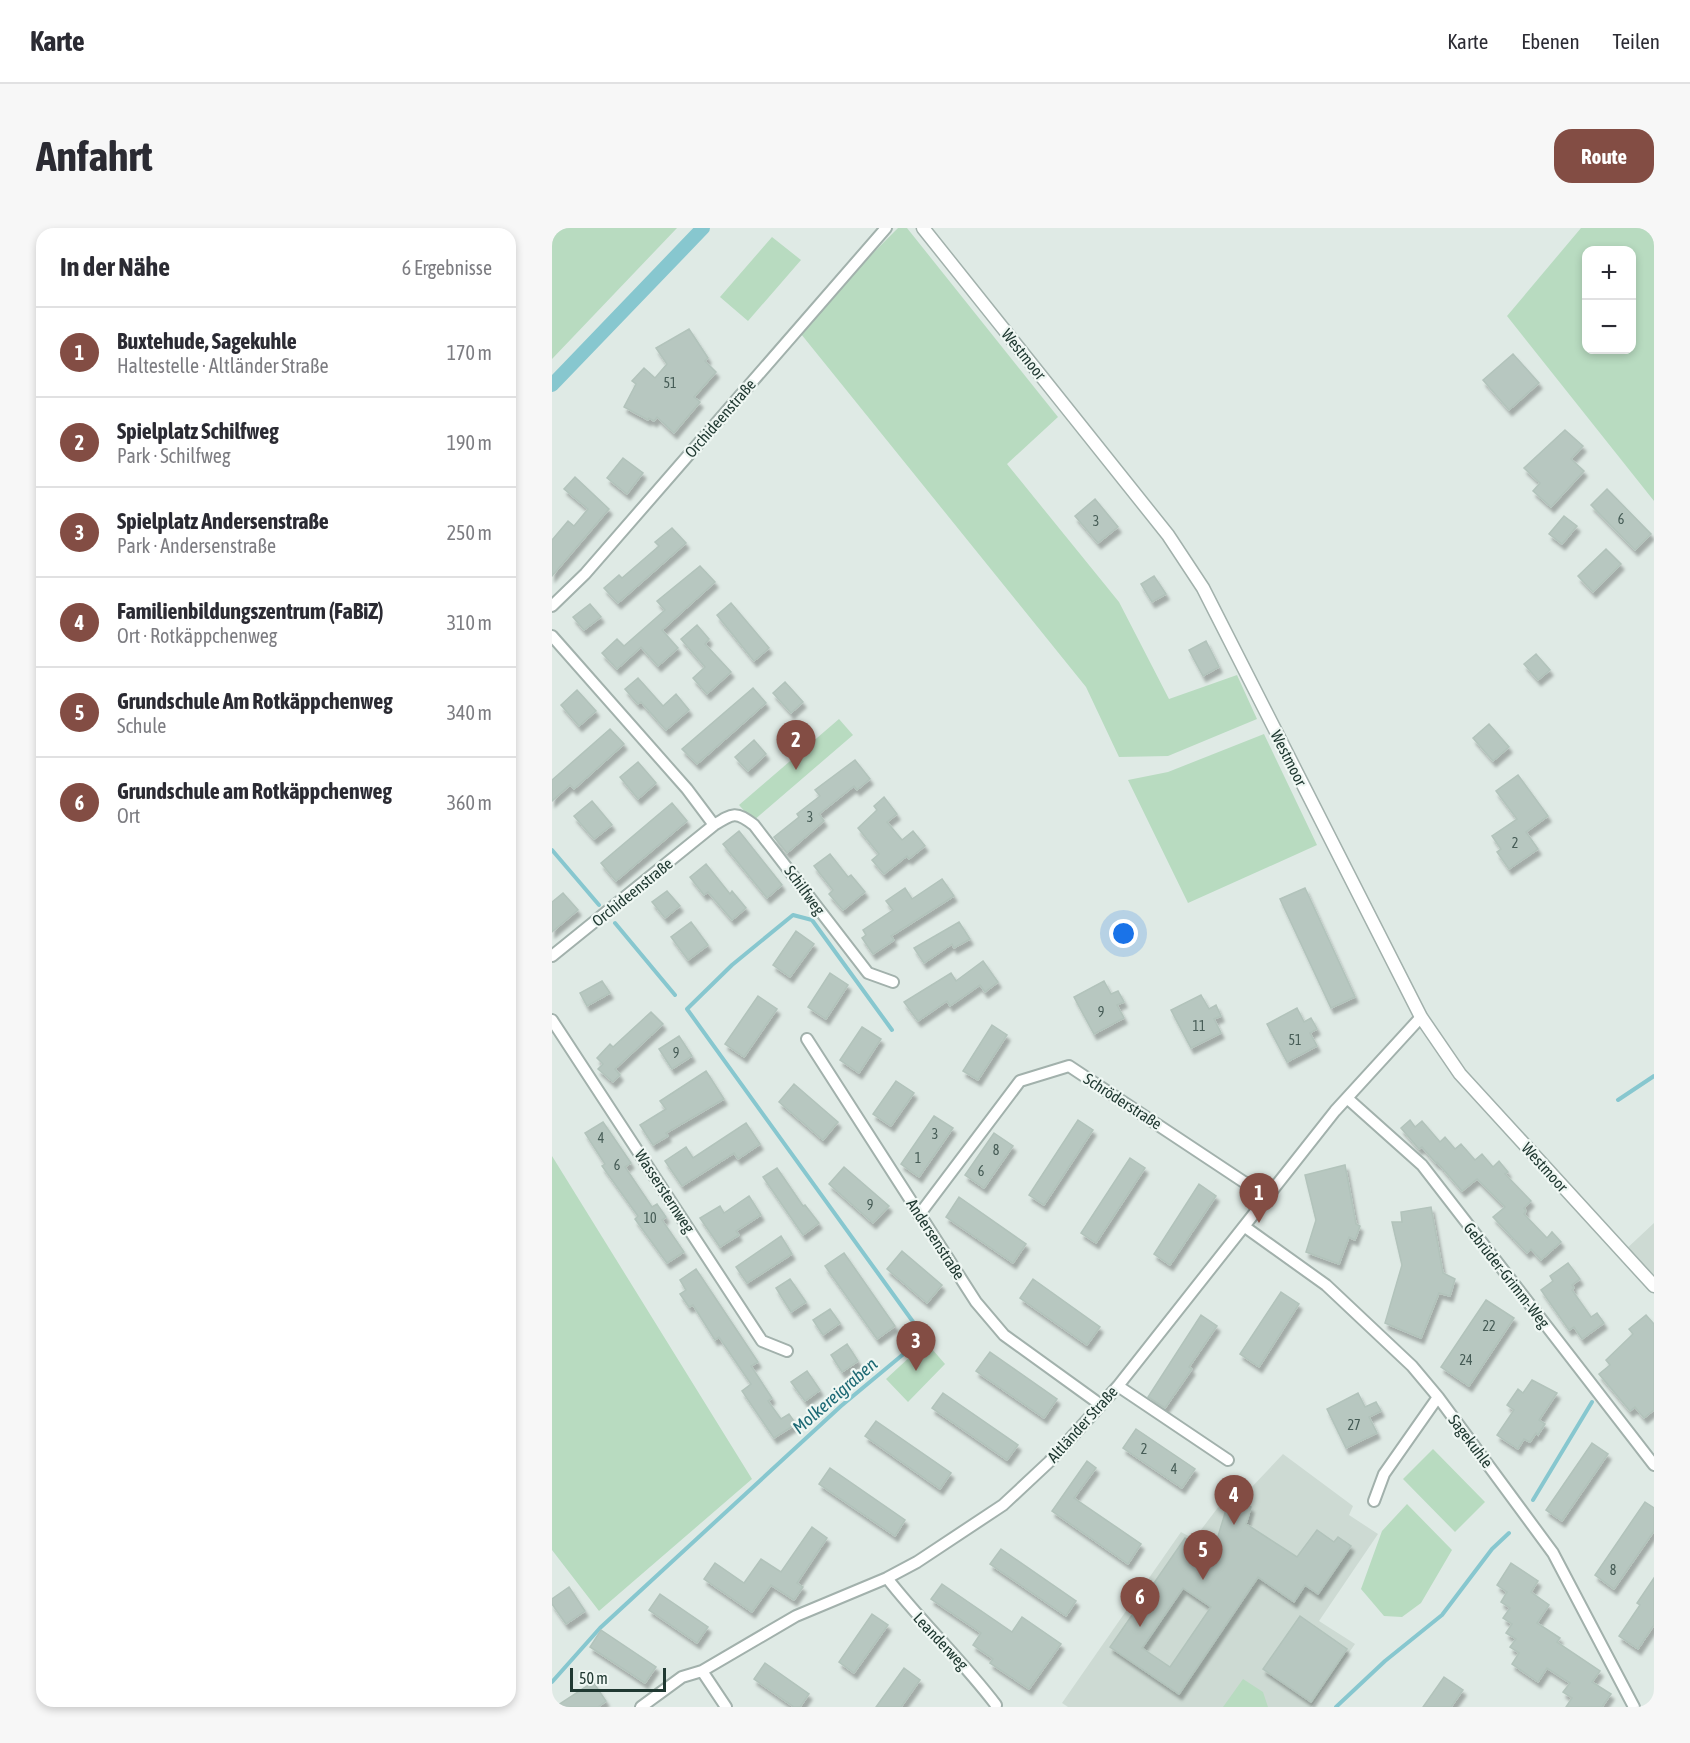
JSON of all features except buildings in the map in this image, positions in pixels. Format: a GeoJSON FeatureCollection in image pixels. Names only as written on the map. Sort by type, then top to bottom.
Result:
{"type":"FeatureCollection","features":[{"type":"Feature","properties":{"kind":"street","name":"Orchideenstraße"},"geometry":{"type":"LineString","coordinates":[[552,606],[585,574],[886,228]]}},
{"type":"Feature","properties":{"kind":"street","name":"Westmoor"},"geometry":{"type":"LineString","coordinates":[[923,228],[1168,535],[1203,588],[1421,1017],[1460,1074],[1654,1286]]}},
{"type":"Feature","properties":{"kind":"street"},"geometry":{"type":"LineString","coordinates":[[552,636],[687,789],[714,825]]}},
{"type":"Feature","properties":{"kind":"street","name":"Schilfweg"},"geometry":{"type":"LineString","coordinates":[[714,825],[730,815],[741,815],[754,825],[868,973],[892,982]]}},
{"type":"Feature","properties":{"kind":"street","name":"Orchideenstraße"},"geometry":{"type":"LineString","coordinates":[[552,956],[714,825]]}},
{"type":"Feature","properties":{"kind":"street","name":"Altländer Straße"},"geometry":{"type":"LineString","coordinates":[[641,1707],[682,1677],[702,1671],[796,1616],[887,1578],[937,1549],[1003,1505],[1049,1462],[1118,1386],[1347,1098],[1421,1017]]}},
{"type":"Feature","properties":{"kind":"street","name":"Wassersternweg"},"geometry":{"type":"LineString","coordinates":[[552,1020],[762,1341],[787,1351]]}},
{"type":"Feature","properties":{"kind":"street","name":"Andersenstraße"},"geometry":{"type":"LineString","coordinates":[[807,1039],[976,1302],[1004,1335],[1101,1405]]}},
{"type":"Feature","properties":{"kind":"street","name":"Schröderstraße"},"geometry":{"type":"LineString","coordinates":[[920,1215],[1020,1081],[1069,1066],[1268,1198]]}},
{"type":"Feature","properties":{"kind":"street","name":"Gebrüder-Grimm-Weg"},"geometry":{"type":"LineString","coordinates":[[1347,1098],[1422,1165],[1654,1465]]}},
{"type":"Feature","properties":{"kind":"street","name":"Sagekuhle"},"geometry":{"type":"LineString","coordinates":[[1245,1227],[1326,1286],[1412,1366],[1438,1397],[1553,1553],[1634,1707]]}},
{"type":"Feature","properties":{"kind":"street"},"geometry":{"type":"LineString","coordinates":[[1118,1386],[1228,1460]]}},
{"type":"Feature","properties":{"kind":"street"},"geometry":{"type":"LineString","coordinates":[[1374,1501],[1384,1474],[1438,1397]]}},
{"type":"Feature","properties":{"kind":"street","name":"Leanderweg"},"geometry":{"type":"LineString","coordinates":[[887,1578],[912,1610],[973,1675],[996,1705]]}},
{"type":"Feature","properties":{"kind":"street"},"geometry":{"type":"LineString","coordinates":[[702,1671],[726,1707]]}},
{"type":"Feature","properties":{"kind":"shaded area"},"geometry":{"type":"Polygon","coordinates":[[[1654,1223],[1654,1286],[1623,1252],[1654,1223]]]}},
{"type":"Feature","properties":{"kind":"shaded area"},"geometry":{"type":"Polygon","coordinates":[[[1283,1454],[1353,1506],[1349,1515],[1378,1534],[1319,1621],[1355,1644],[1311,1707],[1068,1707],[1062,1703],[1181,1532],[1194,1539],[1232,1489],[1249,1490],[1283,1454]]]}},
{"type":"Feature","properties":{"kind":"green space"},"geometry":{"type":"Polygon","coordinates":[[[552,228],[677,228],[552,359],[552,228]]]}},
{"type":"Feature","properties":{"kind":"green space"},"geometry":{"type":"Polygon","coordinates":[[[898,228],[907,228],[1058,417],[1007,464],[1119,602],[1169,699],[1237,675],[1257,719],[1168,756],[1119,757],[1086,687],[797,329],[898,228]]]}},
{"type":"Feature","properties":{"kind":"green space"},"geometry":{"type":"Polygon","coordinates":[[[1581,228],[1654,228],[1654,501],[1507,316],[1581,228]]]}},
{"type":"Feature","properties":{"kind":"green space"},"geometry":{"type":"Polygon","coordinates":[[[772,237],[801,260],[748,321],[720,297],[772,237]]]}},
{"type":"Feature","properties":{"kind":"green space"},"geometry":{"type":"Polygon","coordinates":[[[839,719],[853,735],[753,821],[739,805],[839,719]]]}},
{"type":"Feature","properties":{"kind":"green space"},"geometry":{"type":"Polygon","coordinates":[[[1264,734],[1317,845],[1188,903],[1128,780],[1168,772],[1264,734]]]}},
{"type":"Feature","properties":{"kind":"green space"},"geometry":{"type":"Polygon","coordinates":[[[552,1156],[752,1479],[599,1611],[552,1550],[552,1156]]]}},
{"type":"Feature","properties":{"kind":"green space"},"geometry":{"type":"Polygon","coordinates":[[[926,1342],[945,1364],[908,1402],[886,1379],[926,1342]]]}},
{"type":"Feature","properties":{"kind":"green space"},"geometry":{"type":"Polygon","coordinates":[[[1433,1449],[1485,1502],[1455,1532],[1403,1479],[1433,1449]]]}},
{"type":"Feature","properties":{"kind":"green space"},"geometry":{"type":"Polygon","coordinates":[[[1407,1504],[1452,1550],[1421,1603],[1402,1617],[1384,1616],[1361,1589],[1382,1531],[1407,1504]]]}},
{"type":"Feature","properties":{"kind":"green space"},"geometry":{"type":"Polygon","coordinates":[[[1243,1679],[1263,1692],[1268,1707],[1223,1707],[1243,1679]]]}},
{"type":"Feature","properties":{"kind":"waterway"},"geometry":{"type":"LineString","coordinates":[[552,385],[703,228]]}},
{"type":"Feature","properties":{"kind":"waterway","name":"Molkereigraben"},"geometry":{"type":"LineString","coordinates":[[552,850],[599,905]]}},
{"type":"Feature","properties":{"kind":"waterway","name":"Molkereigraben"},"geometry":{"type":"LineString","coordinates":[[552,1682],[600,1628],[841,1406],[924,1337],[687,1009],[732,965],[793,915],[812,920],[892,1030]]}},
{"type":"Feature","properties":{"kind":"waterway","name":"Molkereigraben"},"geometry":{"type":"LineString","coordinates":[[615,923],[675,995]]}},
{"type":"Feature","properties":{"kind":"waterway"},"geometry":{"type":"LineString","coordinates":[[1618,1100],[1654,1076]]}},
{"type":"Feature","properties":{"kind":"waterway"},"geometry":{"type":"LineString","coordinates":[[1533,1500],[1592,1402]]}},
{"type":"Feature","properties":{"kind":"waterway"},"geometry":{"type":"LineString","coordinates":[[1336,1707],[1385,1661],[1442,1615],[1492,1549],[1509,1533]]}},
{"type":"Feature","properties":{"kind":"place","name":"Spielplatz Schilfweg"},"geometry":{"type":"Point","coordinates":[796,770]}},
{"type":"Feature","properties":{"kind":"place","name":"Buxtehude, Sagekuhle"},"geometry":{"type":"Point","coordinates":[1259,1223]}},
{"type":"Feature","properties":{"kind":"place","name":"Spielplatz Andersenstraße"},"geometry":{"type":"Point","coordinates":[916,1371]}},
{"type":"Feature","properties":{"kind":"place","name":"Familienbildungszentrum (FaBiZ)"},"geometry":{"type":"Point","coordinates":[1234,1525]}},
{"type":"Feature","properties":{"kind":"place","name":"Grundschule Am Rotkäppchenweg"},"geometry":{"type":"Point","coordinates":[1203,1580]}},
{"type":"Feature","properties":{"kind":"place","name":"Grundschule am Rotkäppchenweg"},"geometry":{"type":"Point","coordinates":[1140,1627]}}]}
